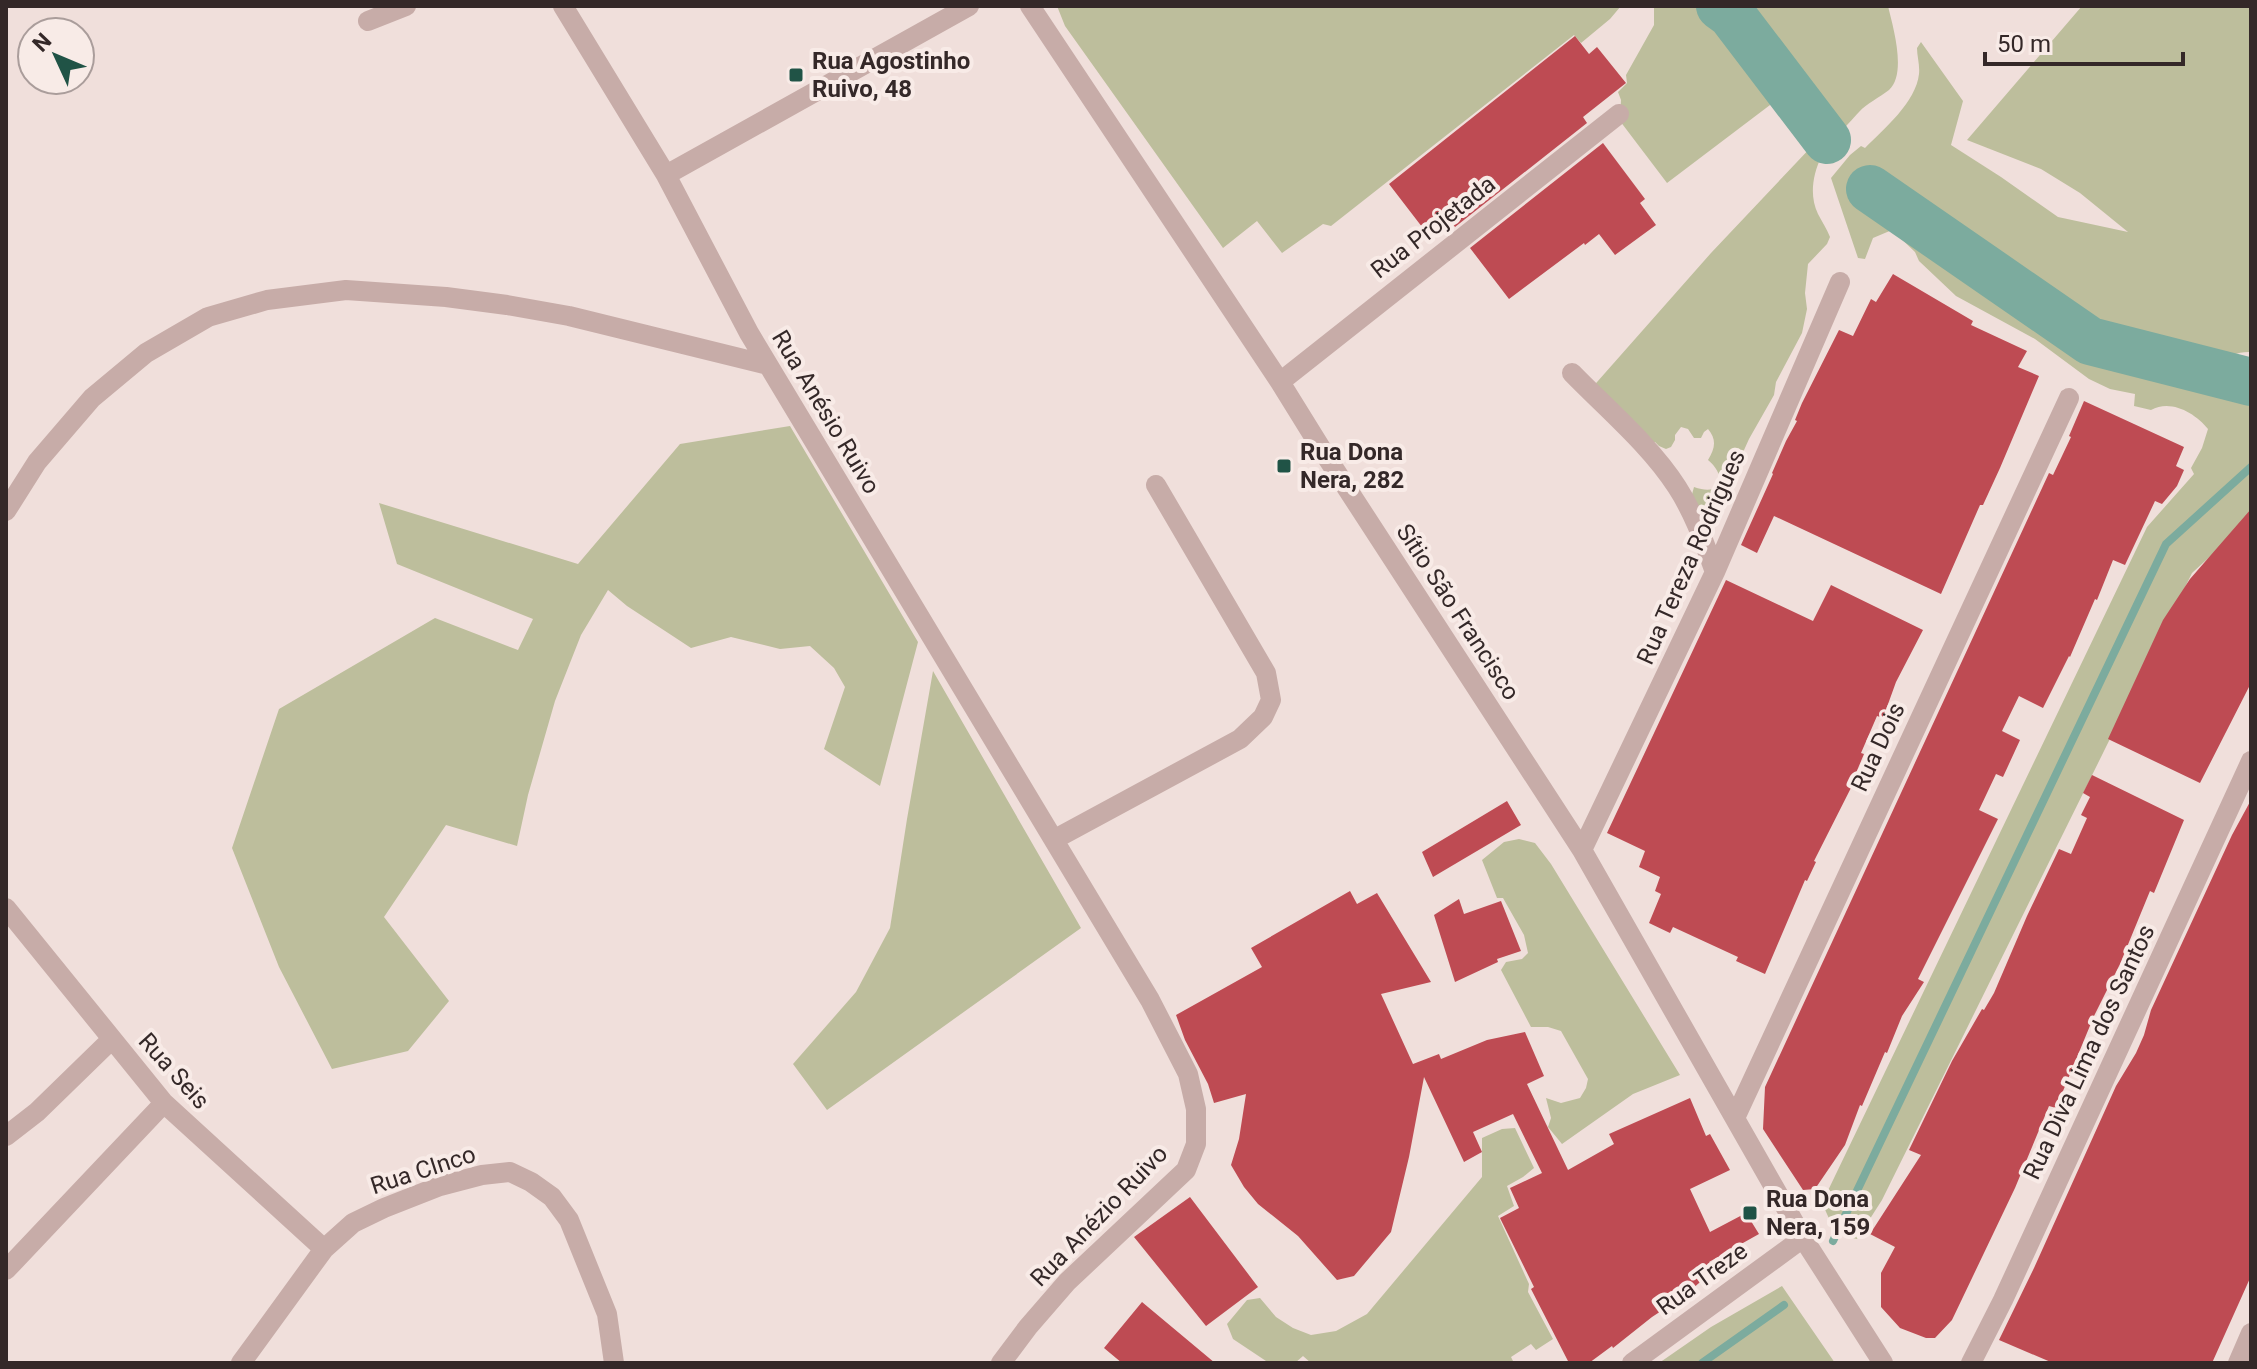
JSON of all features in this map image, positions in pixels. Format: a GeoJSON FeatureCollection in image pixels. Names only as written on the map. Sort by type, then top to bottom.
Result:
{"type":"FeatureCollection","features":[{"type":"Feature","properties":{"kind":"street"},"geometry":{"type":"LineString","coordinates":[[368,21],[406,6]]}},
{"type":"Feature","properties":{"kind":"street","name":"Rua Anésio Ruivo"},"geometry":{"type":"LineString","coordinates":[[563,6],[666,175],[749,333],[1055,839]]}},
{"type":"Feature","properties":{"kind":"street"},"geometry":{"type":"LineString","coordinates":[[666,175],[969,6]]}},
{"type":"Feature","properties":{"kind":"street","name":"Sítio São Francisco"},"geometry":{"type":"LineString","coordinates":[[1030,6],[1280,382],[1582,850],[1803,1238],[1883,1363]]}},
{"type":"Feature","properties":{"kind":"street","name":"Rua Projetada"},"geometry":{"type":"LineString","coordinates":[[1280,382],[1619,114]]}},
{"type":"Feature","properties":{"kind":"street","name":"Rua Tereza Rodrigues"},"geometry":{"type":"LineString","coordinates":[[1582,850],[1715,572],[1840,282]]}},
{"type":"Feature","properties":{"kind":"street"},"geometry":{"type":"LineString","coordinates":[[6,511],[37,462],[92,398],[146,353],[208,317],[267,300],[346,290],[446,297],[569,316],[768,365]]}},
{"type":"Feature","properties":{"kind":"street"},"geometry":{"type":"LineString","coordinates":[[1572,373],[1661,465],[1675,484],[1699,527],[1715,572]]}},
{"type":"Feature","properties":{"kind":"street","name":"Rua Dois"},"geometry":{"type":"LineString","coordinates":[[1735,1118],[2069,398]]}},
{"type":"Feature","properties":{"kind":"street"},"geometry":{"type":"LineString","coordinates":[[1055,839],[1240,739],[1263,717],[1271,700],[1266,673],[1156,485]]}},
{"type":"Feature","properties":{"kind":"street","name":"Rua Diva Lima dos Santos"},"geometry":{"type":"LineString","coordinates":[[1971,1363],[2003,1300],[2251,761]]}},
{"type":"Feature","properties":{"kind":"street","name":"Rua Anézio Ruivo"},"geometry":{"type":"LineString","coordinates":[[1001,1363],[1067,1282],[1186,1170],[1196,1144],[1196,1109],[1188,1074],[1150,1000],[1055,839]]}},
{"type":"Feature","properties":{"kind":"street","name":"Rua Seis"},"geometry":{"type":"LineString","coordinates":[[6,908],[164,1103],[324,1249]]}},
{"type":"Feature","properties":{"kind":"street"},"geometry":{"type":"LineString","coordinates":[[6,1136],[37,1112],[112,1039]]}},
{"type":"Feature","properties":{"kind":"street"},"geometry":{"type":"LineString","coordinates":[[6,1270],[164,1103]]}},
{"type":"Feature","properties":{"kind":"street","name":"Rua CInco"},"geometry":{"type":"LineString","coordinates":[[241,1363],[324,1249],[353,1223],[440,1186],[482,1175],[510,1172],[552,1197],[569,1220],[607,1314],[614,1363]]}},
{"type":"Feature","properties":{"kind":"street","name":"Rua Treze"},"geometry":{"type":"LineString","coordinates":[[1632,1363],[1803,1238]]}},
{"type":"Feature","properties":{"kind":"street"},"geometry":{"type":"LineString","coordinates":[[2238,1363],[2251,1333]]}},
{"type":"Feature","properties":{"kind":"green space"},"geometry":{"type":"Polygon","coordinates":[[[1057,6],[1621,6],[1581,43],[1574,35],[1331,226],[1323,224],[1282,253],[1257,221],[1223,248],[1065,26],[1057,6]]]}},
{"type":"Feature","properties":{"kind":"green space"},"geometry":{"type":"Polygon","coordinates":[[[1654,6],[1888,6],[1897,50],[1897,73],[1889,90],[1862,109],[1834,136],[1815,145],[1821,157],[1814,178],[1814,200],[1830,237],[1808,264],[1807,309],[1802,333],[1722,499],[1712,512],[1706,514],[1691,498],[1694,487],[1711,489],[1719,484],[1718,473],[1708,460],[1714,444],[1708,429],[1701,438],[1694,438],[1688,429],[1681,427],[1671,447],[1666,449],[1655,442],[1649,443],[1590,390],[1711,253],[1814,144],[1782,106],[1774,102],[1667,183],[1620,121],[1621,100],[1618,92],[1627,83],[1626,75],[1654,25],[1654,6]]]}},
{"type":"Feature","properties":{"kind":"green space"},"geometry":{"type":"Polygon","coordinates":[[[2082,6],[2251,6],[2251,352],[2219,357],[2199,347],[2165,346],[2106,332],[2036,298],[1897,194],[1877,193],[1884,219],[1928,256],[2088,353],[2251,399],[2251,519],[2192,573],[1882,1200],[1857,1239],[1836,1234],[1822,1203],[2147,527],[2194,474],[2191,468],[2208,429],[2182,409],[2167,406],[2151,410],[2134,406],[2135,394],[2110,389],[2089,379],[2035,339],[1956,296],[1892,230],[1873,238],[1865,259],[1858,258],[1831,178],[1850,155],[1861,146],[1865,148],[1906,105],[1917,84],[1917,48],[1921,42],[1963,101],[1951,145],[2058,217],[2128,232],[2080,193],[2041,169],[1967,140],[2082,6]]]}},
{"type":"Feature","properties":{"kind":"green space"},"geometry":{"type":"Polygon","coordinates":[[[790,426],[918,642],[880,786],[824,749],[845,687],[834,668],[810,646],[780,649],[731,637],[691,648],[608,590],[581,635],[555,701],[517,846],[446,825],[384,917],[449,1001],[408,1051],[332,1069],[279,967],[232,848],[279,709],[435,618],[518,650],[533,619],[397,564],[379,503],[578,564],[680,444],[790,426]]]}},
{"type":"Feature","properties":{"kind":"green space"},"geometry":{"type":"Polygon","coordinates":[[[933,671],[1081,928],[827,1110],[793,1064],[856,992],[890,928],[933,671]]]}},
{"type":"Feature","properties":{"kind":"green space"},"geometry":{"type":"Polygon","coordinates":[[[1519,839],[1535,843],[1551,864],[1680,1075],[1633,1094],[1562,1144],[1548,1127],[1551,1118],[1546,1098],[1561,1103],[1580,1098],[1588,1079],[1561,1031],[1531,1027],[1501,970],[1506,962],[1522,959],[1528,953],[1524,935],[1503,898],[1497,898],[1482,860],[1504,842],[1519,839]]]}},
{"type":"Feature","properties":{"kind":"green space"},"geometry":{"type":"Polygon","coordinates":[[[1515,1128],[1534,1168],[1507,1186],[1514,1206],[1498,1216],[1529,1284],[1528,1292],[1553,1339],[1536,1350],[1531,1344],[1511,1357],[1514,1363],[1311,1363],[1303,1356],[1295,1363],[1269,1363],[1233,1339],[1227,1324],[1247,1300],[1260,1298],[1276,1317],[1311,1335],[1336,1331],[1367,1314],[1482,1177],[1482,1138],[1502,1129],[1515,1128]]]}},
{"type":"Feature","properties":{"kind":"green space"},"geometry":{"type":"Polygon","coordinates":[[[1782,1286],[1835,1363],[1659,1363],[1711,1327],[1782,1286]]]}},
{"type":"Feature","properties":{"kind":"building"},"geometry":{"type":"Polygon","coordinates":[[[1575,36],[1589,54],[1597,47],[1626,83],[1583,117],[1587,123],[1455,227],[1450,220],[1429,236],[1389,184],[1575,36]]]}},
{"type":"Feature","properties":{"kind":"building"},"geometry":{"type":"Polygon","coordinates":[[[1603,143],[1645,199],[1640,203],[1656,225],[1615,255],[1599,234],[1509,299],[1470,248],[1603,143]]]}},
{"type":"Feature","properties":{"kind":"building"},"geometry":{"type":"Polygon","coordinates":[[[1893,274],[1973,321],[1971,325],[2027,351],[2018,367],[2039,376],[1941,594],[1774,516],[1757,553],[1741,545],[1797,421],[1802,403],[1839,330],[1853,336],[1871,299],[1876,302],[1893,274]]]}},
{"type":"Feature","properties":{"kind":"building"},"geometry":{"type":"Polygon","coordinates":[[[2084,401],[2184,447],[2176,466],[2184,470],[2177,486],[2162,504],[2155,501],[2125,565],[2113,560],[2097,600],[2043,708],[2019,696],[2002,731],[2020,740],[2003,777],[1996,774],[1979,810],[1998,819],[1918,979],[1924,982],[1902,1016],[1860,1105],[1845,1145],[1815,1189],[1803,1190],[1763,1129],[1765,1087],[2049,473],[2053,475],[2071,437],[2084,401]]]}},
{"type":"Feature","properties":{"kind":"building"},"geometry":{"type":"Polygon","coordinates":[[[2251,509],[2251,683],[2200,783],[2108,739],[2163,620],[2190,579],[2251,509]]]}},
{"type":"Feature","properties":{"kind":"building"},"geometry":{"type":"Polygon","coordinates":[[[1726,580],[1813,621],[1831,585],[1923,630],[1896,682],[1883,718],[1877,716],[1861,753],[1864,754],[1858,774],[1805,880],[1765,974],[1736,961],[1738,957],[1673,927],[1670,933],[1649,923],[1661,894],[1655,891],[1660,877],[1639,867],[1645,851],[1607,833],[1726,580]]]}},
{"type":"Feature","properties":{"kind":"building"},"geometry":{"type":"Polygon","coordinates":[[[2092,775],[2184,820],[2154,893],[2150,891],[2120,964],[2094,1016],[2056,1108],[2049,1106],[2015,1188],[1952,1320],[1935,1338],[1926,1338],[1900,1328],[1881,1307],[1881,1273],[1895,1247],[1870,1234],[1921,1155],[1909,1150],[1952,1061],[1994,993],[2059,849],[2071,854],[2087,818],[2081,815],[2090,797],[2083,793],[2092,775]]]}},
{"type":"Feature","properties":{"kind":"building"},"geometry":{"type":"Polygon","coordinates":[[[2251,800],[2251,1276],[2212,1363],[2053,1363],[1999,1340],[2116,1086],[2136,1053],[2151,1010],[2251,800]]]}},
{"type":"Feature","properties":{"kind":"building"},"geometry":{"type":"Polygon","coordinates":[[[1507,801],[1521,825],[1433,877],[1422,852],[1507,801]]]}},
{"type":"Feature","properties":{"kind":"building"},"geometry":{"type":"Polygon","coordinates":[[[1350,891],[1357,904],[1377,893],[1431,982],[1381,994],[1413,1064],[1439,1054],[1441,1059],[1487,1040],[1525,1032],[1544,1076],[1527,1084],[1568,1170],[1614,1144],[1609,1134],[1690,1098],[1706,1136],[1710,1134],[1730,1170],[1690,1189],[1710,1232],[1746,1213],[1759,1234],[1709,1262],[1714,1270],[1613,1348],[1589,1363],[1569,1363],[1531,1289],[1534,1287],[1500,1218],[1519,1208],[1510,1188],[1542,1173],[1513,1114],[1473,1132],[1482,1152],[1464,1162],[1424,1077],[1391,1232],[1354,1276],[1337,1280],[1298,1236],[1258,1204],[1244,1187],[1231,1165],[1239,1139],[1246,1094],[1214,1103],[1176,1015],[1262,967],[1251,948],[1350,891]]]}},
{"type":"Feature","properties":{"kind":"building"},"geometry":{"type":"Polygon","coordinates":[[[1459,899],[1464,914],[1501,901],[1521,951],[1497,959],[1498,962],[1455,982],[1434,915],[1459,899]]]}},
{"type":"Feature","properties":{"kind":"building"},"geometry":{"type":"Polygon","coordinates":[[[1190,1197],[1258,1287],[1206,1326],[1134,1237],[1190,1197]]]}},
{"type":"Feature","properties":{"kind":"building"},"geometry":{"type":"Polygon","coordinates":[[[1142,1302],[1215,1363],[1122,1363],[1104,1348],[1142,1302]]]}},
{"type":"Feature","properties":{"kind":"waterway"},"geometry":{"type":"LineString","coordinates":[[1720,6],[1731,14],[1827,140]]}},
{"type":"Feature","properties":{"kind":"waterway"},"geometry":{"type":"LineString","coordinates":[[1870,189],[2090,341],[2251,382]]}},
{"type":"Feature","properties":{"kind":"waterway"},"geometry":{"type":"LineString","coordinates":[[1833,1241],[2166,544],[2251,467]]}},
{"type":"Feature","properties":{"kind":"waterway"},"geometry":{"type":"LineString","coordinates":[[1702,1363],[1784,1305]]}},
{"type":"Feature","properties":{"kind":"place","name":"Rua Agostinho Ruivo, 48"},"geometry":{"type":"Point","coordinates":[796,75]}},
{"type":"Feature","properties":{"kind":"place","name":"Rua Dona Nera, 282"},"geometry":{"type":"Point","coordinates":[1284,466]}},
{"type":"Feature","properties":{"kind":"place","name":"Rua Dona Nera, 159"},"geometry":{"type":"Point","coordinates":[1750,1213]}}]}
